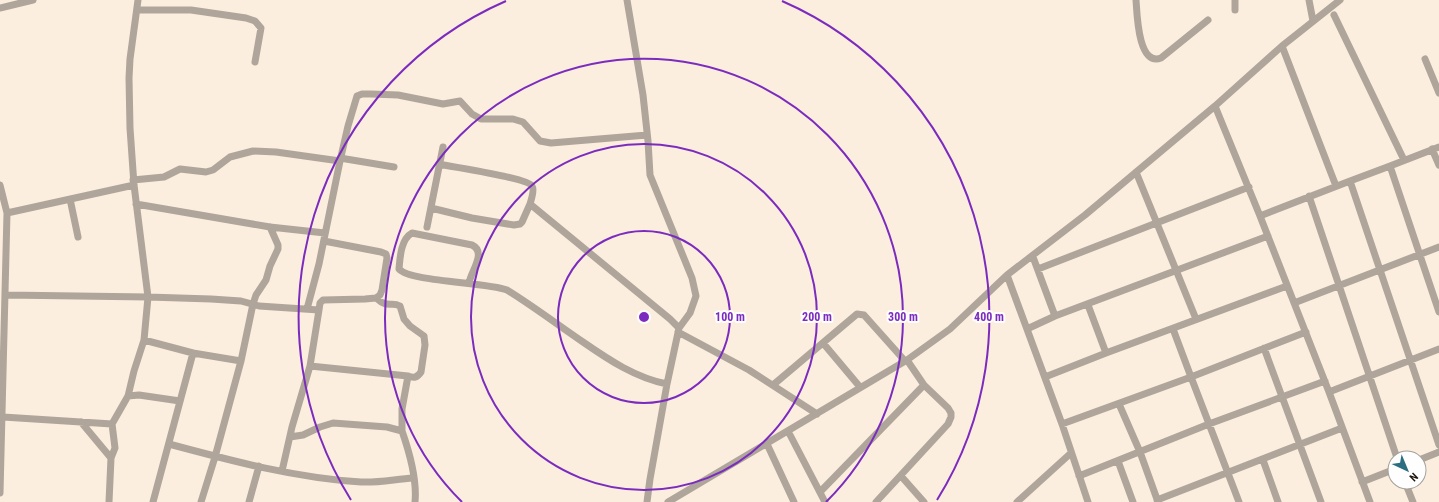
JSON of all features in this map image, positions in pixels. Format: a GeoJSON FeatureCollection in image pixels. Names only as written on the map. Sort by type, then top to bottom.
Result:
{"type":"FeatureCollection","features":[{"type":"Feature","properties":{"kind":"street"},"geometry":{"type":"LineString","coordinates":[[0,8],[33,0]]}},
{"type":"Feature","properties":{"kind":"street"},"geometry":{"type":"LineString","coordinates":[[109,502],[111,458],[114,448],[112,424],[128,396],[144,340],[148,297],[133,182],[130,128],[130,59],[138,0]]}},
{"type":"Feature","properties":{"kind":"street"},"geometry":{"type":"LineString","coordinates":[[627,0],[643,94],[650,175],[658,199],[692,278],[696,296],[690,313],[679,330],[667,384],[647,502]]}},
{"type":"Feature","properties":{"kind":"street"},"geometry":{"type":"LineString","coordinates":[[1136,0],[1141,44],[1146,53],[1152,58],[1161,58],[1208,20]]}},
{"type":"Feature","properties":{"kind":"street"},"geometry":{"type":"LineString","coordinates":[[1235,0],[1235,10]]}},
{"type":"Feature","properties":{"kind":"street"},"geometry":{"type":"LineString","coordinates":[[1309,0],[1313,21]]}},
{"type":"Feature","properties":{"kind":"street"},"geometry":{"type":"LineString","coordinates":[[668,502],[906,361],[950,329],[1007,275],[1033,257],[1085,215],[1215,106],[1282,46],[1340,0]]}},
{"type":"Feature","properties":{"kind":"street"},"geometry":{"type":"LineString","coordinates":[[137,10],[192,10],[246,18],[255,21],[261,28],[255,62]]}},
{"type":"Feature","properties":{"kind":"street"},"geometry":{"type":"LineString","coordinates":[[1334,15],[1404,160]]}},
{"type":"Feature","properties":{"kind":"street"},"geometry":{"type":"LineString","coordinates":[[1282,46],[1336,186]]}},
{"type":"Feature","properties":{"kind":"street"},"geometry":{"type":"LineString","coordinates":[[1425,59],[1439,93]]}},
{"type":"Feature","properties":{"kind":"street"},"geometry":{"type":"LineString","coordinates":[[307,309],[319,264],[340,160],[357,96],[362,94],[398,95],[443,104],[460,101],[472,114],[482,119],[513,119],[523,122],[540,141],[551,143],[647,136]]}},
{"type":"Feature","properties":{"kind":"street"},"geometry":{"type":"LineString","coordinates":[[1215,106],[1249,187],[1306,332],[1370,502]]}},
{"type":"Feature","properties":{"kind":"street"},"geometry":{"type":"LineString","coordinates":[[427,227],[443,147]]}},
{"type":"Feature","properties":{"kind":"street"},"geometry":{"type":"LineString","coordinates":[[1260,216],[1439,147]]}},
{"type":"Feature","properties":{"kind":"street"},"geometry":{"type":"LineString","coordinates":[[1432,149],[1439,165]]}},
{"type":"Feature","properties":{"kind":"street"},"geometry":{"type":"LineString","coordinates":[[7,213],[70,199],[133,182],[164,177],[180,169],[206,172],[213,170],[230,157],[253,151],[276,152],[394,167]]}},
{"type":"Feature","properties":{"kind":"street"},"geometry":{"type":"LineString","coordinates":[[431,208],[472,218],[514,225],[520,224],[530,204],[533,188],[532,185],[526,182],[503,176],[439,164]]}},
{"type":"Feature","properties":{"kind":"street"},"geometry":{"type":"LineString","coordinates":[[1390,166],[1439,312]]}},
{"type":"Feature","properties":{"kind":"street"},"geometry":{"type":"LineString","coordinates":[[1136,172],[1196,319]]}},
{"type":"Feature","properties":{"kind":"street"},"geometry":{"type":"LineString","coordinates":[[1350,181],[1439,445]]}},
{"type":"Feature","properties":{"kind":"street"},"geometry":{"type":"LineString","coordinates":[[0,185],[7,213],[0,494]]}},
{"type":"Feature","properties":{"kind":"street"},"geometry":{"type":"LineString","coordinates":[[1038,269],[1249,187]]}},
{"type":"Feature","properties":{"kind":"street"},"geometry":{"type":"LineString","coordinates":[[1309,196],[1394,450]]}},
{"type":"Feature","properties":{"kind":"street"},"geometry":{"type":"LineString","coordinates":[[70,199],[78,237]]}},
{"type":"Feature","properties":{"kind":"street"},"geometry":{"type":"LineString","coordinates":[[136,204],[270,227],[325,233]]}},
{"type":"Feature","properties":{"kind":"street"},"geometry":{"type":"LineString","coordinates":[[530,204],[670,319],[679,330],[749,370],[816,414]]}},
{"type":"Feature","properties":{"kind":"street"},"geometry":{"type":"LineString","coordinates":[[201,502],[215,457],[253,304],[256,295],[266,280],[270,266],[278,249],[273,230],[270,227]]}},
{"type":"Feature","properties":{"kind":"street"},"geometry":{"type":"LineString","coordinates":[[469,283],[478,257],[477,247],[412,233],[405,239],[400,269],[406,274],[482,286],[498,286],[507,290],[606,358],[633,373],[656,382],[667,384]]}},
{"type":"Feature","properties":{"kind":"street"},"geometry":{"type":"LineString","coordinates":[[1027,329],[1055,316],[1176,272],[1268,236]]}},
{"type":"Feature","properties":{"kind":"street"},"geometry":{"type":"LineString","coordinates":[[282,471],[292,427],[310,366],[320,302],[323,300],[359,300],[376,298],[380,295],[382,290],[387,258],[386,254],[324,241]]}},
{"type":"Feature","properties":{"kind":"street"},"geometry":{"type":"LineString","coordinates":[[1294,303],[1439,247]]}},
{"type":"Feature","properties":{"kind":"street"},"geometry":{"type":"LineString","coordinates":[[1033,257],[1055,316]]}},
{"type":"Feature","properties":{"kind":"street"},"geometry":{"type":"LineString","coordinates":[[1007,275],[1062,424],[1088,502]]}},
{"type":"Feature","properties":{"kind":"street"},"geometry":{"type":"LineString","coordinates":[[1045,377],[1287,286]]}},
{"type":"Feature","properties":{"kind":"street"},"geometry":{"type":"LineString","coordinates":[[6,296],[211,299],[241,301],[259,306],[319,310]]}},
{"type":"Feature","properties":{"kind":"street"},"geometry":{"type":"LineString","coordinates":[[310,366],[415,378],[421,372],[425,345],[424,336],[410,326],[404,319],[400,306],[385,305],[376,298]]}},
{"type":"Feature","properties":{"kind":"street"},"geometry":{"type":"LineString","coordinates":[[1088,305],[1106,353]]}},
{"type":"Feature","properties":{"kind":"street"},"geometry":{"type":"LineString","coordinates":[[773,385],[857,314],[861,314],[864,315],[906,361],[924,384],[948,408],[951,413],[948,424],[876,502]]}},
{"type":"Feature","properties":{"kind":"street"},"geometry":{"type":"LineString","coordinates":[[1173,329],[1239,502]]}},
{"type":"Feature","properties":{"kind":"street"},"geometry":{"type":"LineString","coordinates":[[1062,424],[1191,377],[1306,332]]}},
{"type":"Feature","properties":{"kind":"street"},"geometry":{"type":"LineString","coordinates":[[144,340],[193,353],[240,360]]}},
{"type":"Feature","properties":{"kind":"street"},"geometry":{"type":"LineString","coordinates":[[822,343],[860,388]]}},
{"type":"Feature","properties":{"kind":"street"},"geometry":{"type":"LineString","coordinates":[[1264,348],[1321,502]]}},
{"type":"Feature","properties":{"kind":"street"},"geometry":{"type":"LineString","coordinates":[[1329,392],[1439,349]]}},
{"type":"Feature","properties":{"kind":"street"},"geometry":{"type":"LineString","coordinates":[[153,502],[193,353]]}},
{"type":"Feature","properties":{"kind":"street"},"geometry":{"type":"LineString","coordinates":[[408,376],[402,410],[402,431],[407,446],[416,490],[415,502]]}},
{"type":"Feature","properties":{"kind":"street"},"geometry":{"type":"LineString","coordinates":[[1079,476],[1281,396],[1325,381]]}},
{"type":"Feature","properties":{"kind":"street"},"geometry":{"type":"LineString","coordinates":[[820,492],[924,384]]}},
{"type":"Feature","properties":{"kind":"street"},"geometry":{"type":"LineString","coordinates":[[128,396],[139,395],[180,400]]}},
{"type":"Feature","properties":{"kind":"street"},"geometry":{"type":"LineString","coordinates":[[1119,404],[1140,452],[1158,501],[1300,446],[1342,428]]}},
{"type":"Feature","properties":{"kind":"street"},"geometry":{"type":"LineString","coordinates":[[3,417],[112,424]]}},
{"type":"Feature","properties":{"kind":"street"},"geometry":{"type":"LineString","coordinates":[[81,422],[111,458]]}},
{"type":"Feature","properties":{"kind":"street"},"geometry":{"type":"LineString","coordinates":[[290,437],[303,435],[333,423],[387,427],[402,431]]}},
{"type":"Feature","properties":{"kind":"street"},"geometry":{"type":"LineString","coordinates":[[788,431],[825,502]]}},
{"type":"Feature","properties":{"kind":"street"},"geometry":{"type":"LineString","coordinates":[[169,444],[215,457],[307,477],[363,482],[413,478]]}},
{"type":"Feature","properties":{"kind":"street"},"geometry":{"type":"LineString","coordinates":[[766,444],[794,502]]}},
{"type":"Feature","properties":{"kind":"street"},"geometry":{"type":"LineString","coordinates":[[1427,457],[1439,452]]}},
{"type":"Feature","properties":{"kind":"street"},"geometry":{"type":"LineString","coordinates":[[1017,502],[1071,453]]}},
{"type":"Feature","properties":{"kind":"street"},"geometry":{"type":"LineString","coordinates":[[1263,460],[1278,502]]}},
{"type":"Feature","properties":{"kind":"street"},"geometry":{"type":"LineString","coordinates":[[1118,461],[1133,502]]}},
{"type":"Feature","properties":{"kind":"street"},"geometry":{"type":"LineString","coordinates":[[249,502],[259,466]]}},
{"type":"Feature","properties":{"kind":"street"},"geometry":{"type":"LineString","coordinates":[[1362,482],[1387,472]]}},
{"type":"Feature","properties":{"kind":"street"},"geometry":{"type":"LineString","coordinates":[[901,476],[924,502]]}},
{"type":"Feature","properties":{"kind":"street"},"geometry":{"type":"LineString","coordinates":[[1409,490],[1413,502]]}}]}
